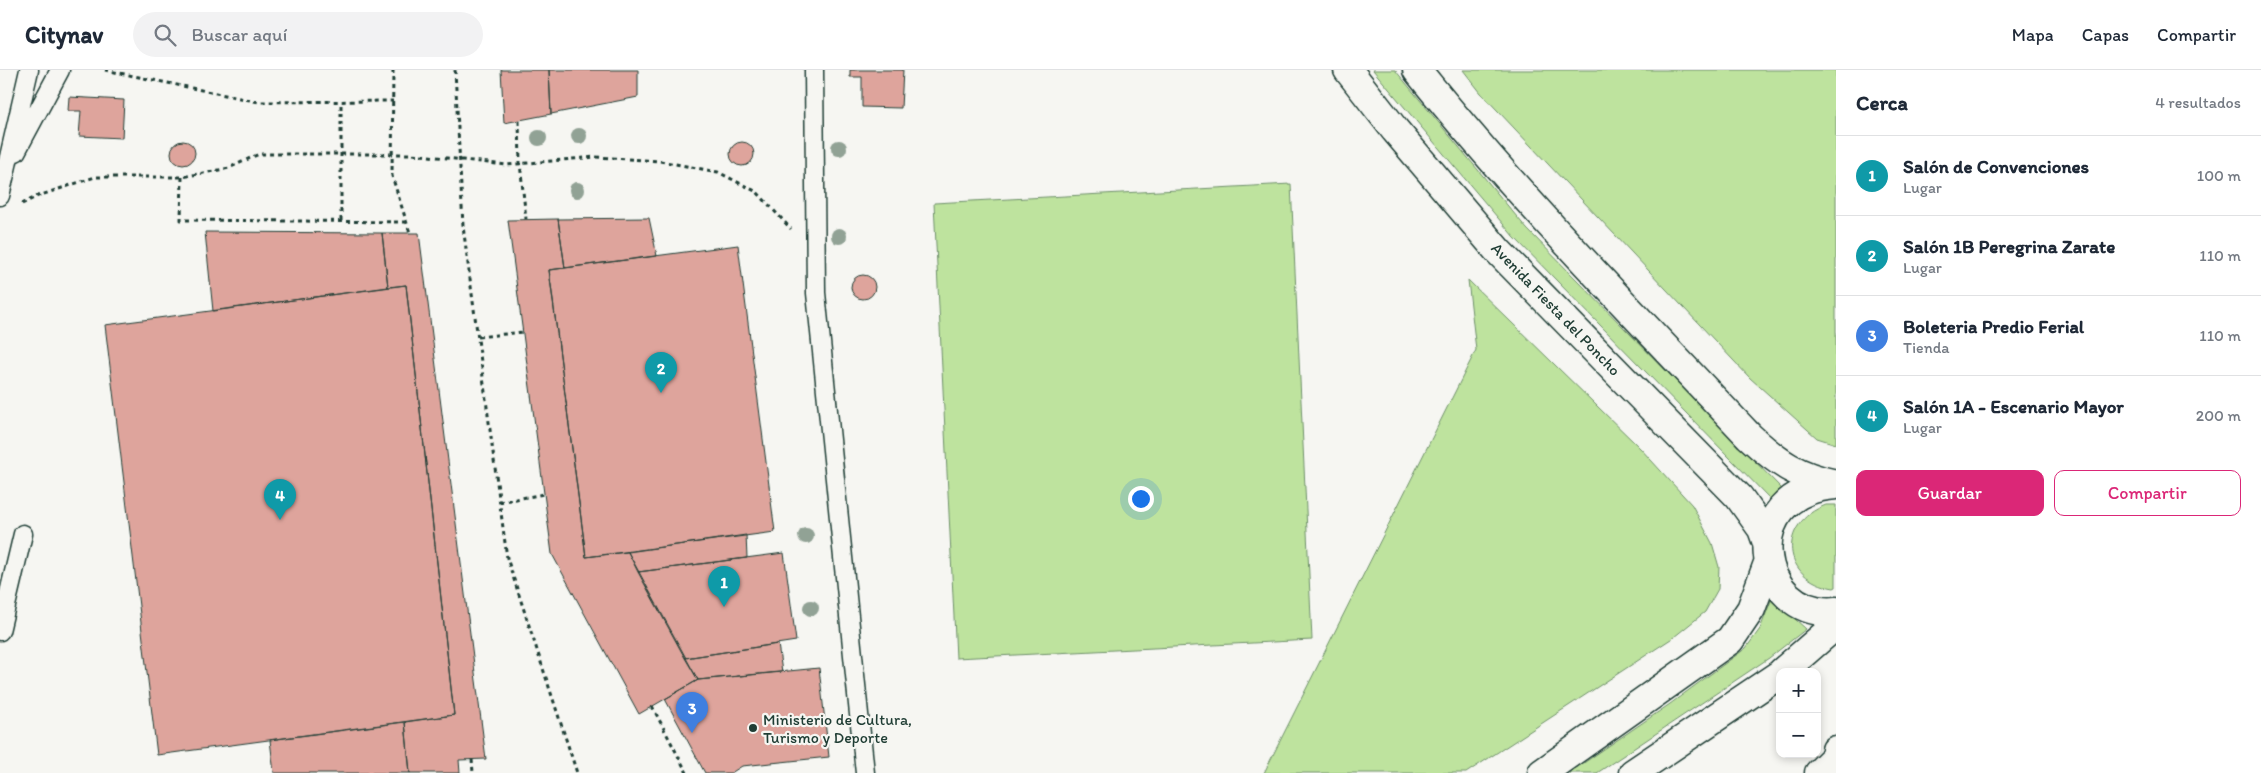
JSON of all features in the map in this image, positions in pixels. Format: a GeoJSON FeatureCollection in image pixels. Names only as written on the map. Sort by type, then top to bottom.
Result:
{"type":"FeatureCollection","features":[{"type":"Feature","properties":{"kind":"street","name":"Avenida Fiesta del Poncho"},"geometry":{"type":"LineString","coordinates":[[1348,70],[1395,130],[1498,250],[1739,497],[1762,529],[1776,582],[1789,597],[1806,607],[1826,612],[1836,611]]}},
{"type":"Feature","properties":{"kind":"street"},"geometry":{"type":"LineString","coordinates":[[1417,70],[1460,124],[1543,218],[1749,436],[1766,452],[1797,472],[1810,478],[1836,485]]}},
{"type":"Feature","properties":{"kind":"street"},"geometry":{"type":"LineString","coordinates":[[1542,773],[1730,640],[1740,628],[1751,609],[1767,553],[1772,523],[1783,506],[1798,493],[1817,486],[1836,485]]}},
{"type":"Feature","properties":{"kind":"street"},"geometry":{"type":"LineString","coordinates":[[1787,668],[1836,626]]}},
{"type":"Feature","properties":{"kind":"street"},"geometry":{"type":"LineString","coordinates":[[1633,773],[1776,676]]}},
{"type":"Feature","properties":{"kind":"lane"},"geometry":{"type":"LineString","coordinates":[[0,196],[29,70]]}},
{"type":"Feature","properties":{"kind":"lane"},"geometry":{"type":"LineString","coordinates":[[6,173],[60,70]]}},
{"type":"Feature","properties":{"kind":"lane"},"geometry":{"type":"LineString","coordinates":[[814,70],[816,293],[865,773]]}},
{"type":"Feature","properties":{"kind":"lane"},"geometry":{"type":"LineString","coordinates":[[0,631],[23,534]]}},
{"type":"Feature","properties":{"kind":"path"},"geometry":{"type":"LineString","coordinates":[[105,70],[259,102],[393,101]]}},
{"type":"Feature","properties":{"kind":"path"},"geometry":{"type":"LineString","coordinates":[[393,70],[392,176],[410,233]]}},
{"type":"Feature","properties":{"kind":"path"},"geometry":{"type":"LineString","coordinates":[[455,70],[464,226],[506,558],[577,773]]}},
{"type":"Feature","properties":{"kind":"path"},"geometry":{"type":"LineString","coordinates":[[341,101],[341,221]]}},
{"type":"Feature","properties":{"kind":"path"},"geometry":{"type":"LineString","coordinates":[[519,121],[520,164],[526,219]]}},
{"type":"Feature","properties":{"kind":"path"},"geometry":{"type":"LineString","coordinates":[[15,208],[38,196],[95,177],[182,177],[229,168],[260,154],[393,154],[506,165],[596,157],[660,161],[718,172],[758,192],[815,256]]}},
{"type":"Feature","properties":{"kind":"path"},"geometry":{"type":"LineString","coordinates":[[182,177],[182,220],[407,222]]}},
{"type":"Feature","properties":{"kind":"path"},"geometry":{"type":"LineString","coordinates":[[478,337],[523,332]]}},
{"type":"Feature","properties":{"kind":"path"},"geometry":{"type":"LineString","coordinates":[[499,502],[544,494]]}},
{"type":"Feature","properties":{"kind":"path"},"geometry":{"type":"LineString","coordinates":[[652,706],[687,773]]}},
{"type":"Feature","properties":{"kind":"path"},"geometry":{"type":"LineString","coordinates":[[472,759],[473,773]]}},
{"type":"Feature","properties":{"kind":"green space"},"geometry":{"type":"Polygon","coordinates":[[[1373,70],[1395,70],[1527,229],[1784,491],[1773,502],[1514,237],[1373,70]]]}},
{"type":"Feature","properties":{"kind":"green space"},"geometry":{"type":"Polygon","coordinates":[[[1463,70],[1836,70],[1836,444],[1817,438],[1750,378],[1481,93],[1463,70]]]}},
{"type":"Feature","properties":{"kind":"green space"},"geometry":{"type":"Polygon","coordinates":[[[1291,184],[1312,640],[956,658],[934,203],[1291,184]]]}},
{"type":"Feature","properties":{"kind":"green space"},"geometry":{"type":"Polygon","coordinates":[[[1468,280],[1640,448],[1692,505],[1712,543],[1719,567],[1718,589],[1705,612],[1674,637],[1466,773],[1264,773],[1476,350],[1468,280]]]}},
{"type":"Feature","properties":{"kind":"green space"},"geometry":{"type":"Polygon","coordinates":[[[1826,505],[1836,505],[1836,587],[1834,588],[1817,583],[1804,574],[1795,563],[1792,551],[1793,538],[1799,525],[1810,514],[1826,505]]]}},
{"type":"Feature","properties":{"kind":"green space"},"geometry":{"type":"Polygon","coordinates":[[[1772,598],[1806,629],[1769,658],[1597,773],[1569,773],[1670,704],[1746,648],[1760,629],[1772,598]]]}},
{"type":"Feature","properties":{"kind":"building"},"geometry":{"type":"Polygon","coordinates":[[[501,70],[549,70],[551,114],[504,123],[501,70]]]}},
{"type":"Feature","properties":{"kind":"building"},"geometry":{"type":"Polygon","coordinates":[[[549,70],[638,70],[638,97],[551,114],[549,70]]]}},
{"type":"Feature","properties":{"kind":"building"},"geometry":{"type":"Polygon","coordinates":[[[850,70],[903,70],[901,108],[862,107],[862,77],[850,77],[850,70]]]}},
{"type":"Feature","properties":{"kind":"building"},"geometry":{"type":"Polygon","coordinates":[[[69,97],[124,100],[122,138],[79,136],[81,111],[68,111],[69,97]]]}},
{"type":"Feature","properties":{"kind":"building"},"geometry":{"type":"Polygon","coordinates":[[[178,141],[188,141],[195,148],[195,158],[188,165],[178,165],[171,158],[171,148],[178,141]]]}},
{"type":"Feature","properties":{"kind":"building"},"geometry":{"type":"Polygon","coordinates":[[[742,142],[751,145],[754,154],[751,163],[742,166],[733,163],[730,154],[733,145],[742,142]]]}},
{"type":"Feature","properties":{"kind":"building"},"geometry":{"type":"Polygon","coordinates":[[[649,218],[657,256],[565,268],[558,219],[649,218]]]}},
{"type":"Feature","properties":{"kind":"building"},"geometry":{"type":"Polygon","coordinates":[[[558,219],[565,268],[549,270],[586,557],[628,552],[698,680],[639,714],[552,554],[508,220],[558,219]]]}},
{"type":"Feature","properties":{"kind":"building"},"geometry":{"type":"Polygon","coordinates":[[[205,232],[382,233],[388,287],[213,311],[205,232]]]}},
{"type":"Feature","properties":{"kind":"building"},"geometry":{"type":"Polygon","coordinates":[[[382,233],[419,233],[486,759],[459,760],[460,773],[410,773],[405,722],[454,715],[406,285],[388,287],[382,233]]]}},
{"type":"Feature","properties":{"kind":"building"},"geometry":{"type":"Polygon","coordinates":[[[738,245],[775,532],[586,557],[549,270],[738,245]]]}},
{"type":"Feature","properties":{"kind":"building"},"geometry":{"type":"Polygon","coordinates":[[[863,275],[872,278],[875,287],[872,296],[863,299],[854,296],[851,287],[854,278],[863,275]]]}},
{"type":"Feature","properties":{"kind":"building"},"geometry":{"type":"Polygon","coordinates":[[[406,285],[454,715],[157,755],[105,325],[406,285]]]}},
{"type":"Feature","properties":{"kind":"building"},"geometry":{"type":"Polygon","coordinates":[[[746,535],[747,558],[638,572],[628,552],[746,535]]]}},
{"type":"Feature","properties":{"kind":"building"},"geometry":{"type":"Polygon","coordinates":[[[784,553],[796,641],[685,658],[638,572],[784,553]]]}},
{"type":"Feature","properties":{"kind":"building"},"geometry":{"type":"Polygon","coordinates":[[[778,644],[782,672],[698,680],[685,658],[778,644]]]}},
{"type":"Feature","properties":{"kind":"building","name":"Ministerio de Cultura, Turismo y Deporte"},"geometry":{"type":"Polygon","coordinates":[[[819,668],[829,757],[742,766],[731,773],[705,773],[665,699],[698,680],[819,668]]]}},
{"type":"Feature","properties":{"kind":"building"},"geometry":{"type":"Polygon","coordinates":[[[405,722],[410,773],[274,773],[270,740],[405,722]]]}},
{"type":"Feature","properties":{"kind":"place","name":"Salón 1B Peregrina Zarate"},"geometry":{"type":"Point","coordinates":[661,393]}},
{"type":"Feature","properties":{"kind":"place","name":"Salón 1A - Escenario Mayor"},"geometry":{"type":"Point","coordinates":[280,520]}},
{"type":"Feature","properties":{"kind":"place","name":"Salón de Convenciones"},"geometry":{"type":"Point","coordinates":[724,607]}},
{"type":"Feature","properties":{"kind":"place","name":"Ministerio de Cultura, Turismo y Deporte"},"geometry":{"type":"Point","coordinates":[753,728]}},
{"type":"Feature","properties":{"kind":"place","name":"Boleteria Predio Ferial"},"geometry":{"type":"Point","coordinates":[692,733]}}]}
